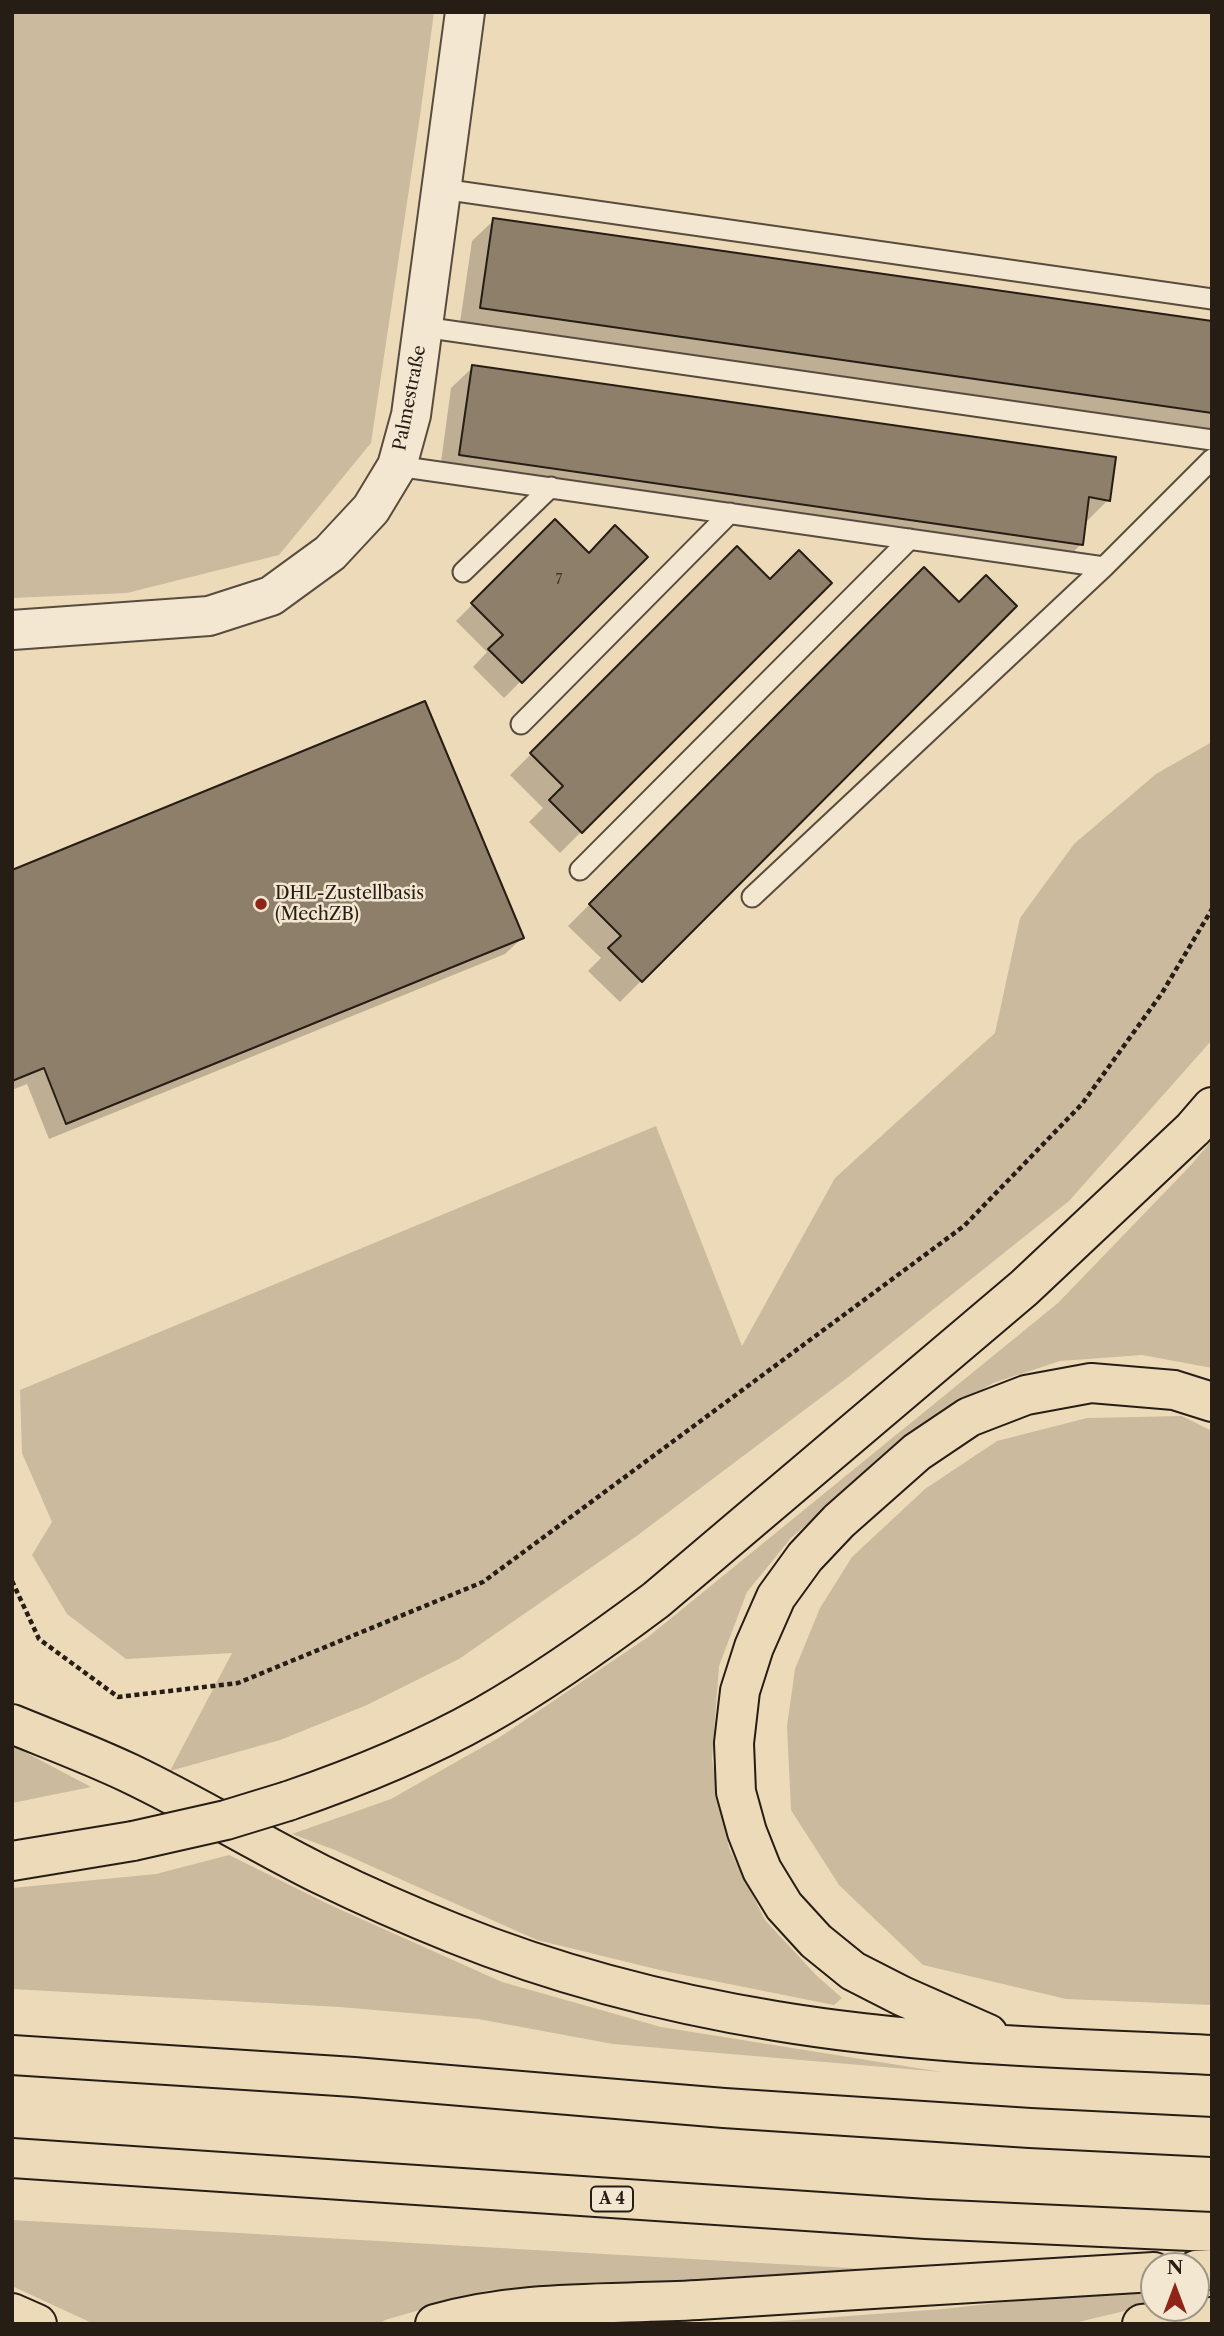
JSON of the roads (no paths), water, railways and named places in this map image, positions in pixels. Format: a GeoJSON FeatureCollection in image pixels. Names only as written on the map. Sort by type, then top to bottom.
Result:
{"type":"FeatureCollection","features":[{"type":"Feature","properties":{"kind":"highway"},"geometry":{"type":"LineString","coordinates":[[12,1861],[132,1841],[226,1820],[356,1777],[483,1717],[599,1643],[656,1600],[1024,1287],[1193,1129],[1212,1107]]}},
{"type":"Feature","properties":{"kind":"highway"},"geometry":{"type":"LineString","coordinates":[[1016,2046],[902,1996],[853,1971],[816,1941],[784,1906],[762,1870],[747,1832],[736,1792],[734,1743],[743,1680],[776,1597],[805,1557],[839,1521],[917,1452],[969,1417],[1026,1395],[1091,1383],[1174,1390],[1212,1402]]}},
{"type":"Feature","properties":{"kind":"highway"},"geometry":{"type":"LineString","coordinates":[[12,1724],[129,1773],[321,1874],[452,1933],[602,1984],[688,2005],[778,2022],[912,2038],[1016,2046],[1212,2055]]}},
{"type":"Feature","properties":{"kind":"highway"},"geometry":{"type":"LineString","coordinates":[[12,2055],[354,2077],[724,2108],[1212,2137]]}},
{"type":"Feature","properties":{"kind":"highway","name":"A 4"},"geometry":{"type":"LineString","coordinates":[[12,2158],[898,2218],[1212,2232]]}},
{"type":"Feature","properties":{"kind":"highway"},"geometry":{"type":"LineString","coordinates":[[435,2324],[528,2306],[708,2299],[1140,2273]]}},
{"type":"Feature","properties":{"kind":"highway"},"geometry":{"type":"LineString","coordinates":[[12,2313],[37,2324]]}},
{"type":"Feature","properties":{"kind":"highway"},"geometry":{"type":"LineString","coordinates":[[1142,2324],[1212,2318]]}},
{"type":"Feature","properties":{"kind":"street","name":"Palmestraße"},"geometry":{"type":"LineString","coordinates":[[12,630],[209,615],[271,596],[330,553],[371,509],[397,466],[411,415],[465,12]]}},
{"type":"Feature","properties":{"kind":"lane"},"geometry":{"type":"LineString","coordinates":[[442,189],[1212,299]]}},
{"type":"Feature","properties":{"kind":"lane"},"geometry":{"type":"LineString","coordinates":[[423,327],[1212,440]]}},
{"type":"Feature","properties":{"kind":"lane"},"geometry":{"type":"LineString","coordinates":[[751,897],[1104,567],[1212,459]]}},
{"type":"Feature","properties":{"kind":"lane"},"geometry":{"type":"LineString","coordinates":[[397,466],[1104,567]]}},
{"type":"Feature","properties":{"kind":"lane"},"geometry":{"type":"LineString","coordinates":[[463,572],[551,487]]}},
{"type":"Feature","properties":{"kind":"lane"},"geometry":{"type":"LineString","coordinates":[[520,723],[730,513]]}},
{"type":"Feature","properties":{"kind":"lane"},"geometry":{"type":"LineString","coordinates":[[580,870],[910,539]]}},
{"type":"Feature","properties":{"kind":"place","name":"DHL-Zustellbasis (MechZB)"},"geometry":{"type":"Point","coordinates":[261,904]}}]}
